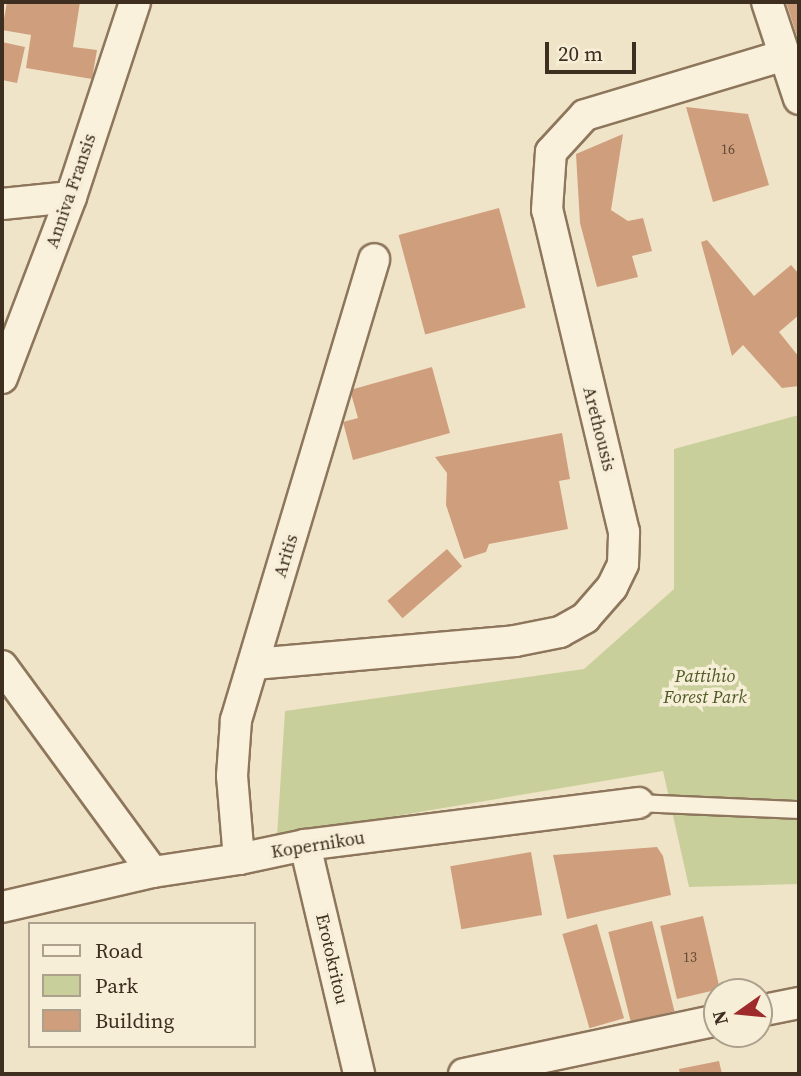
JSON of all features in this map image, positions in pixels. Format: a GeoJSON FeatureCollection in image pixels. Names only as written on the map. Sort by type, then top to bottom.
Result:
{"type":"FeatureCollection","features":[{"type":"Feature","properties":{"kind":"street","name":"Anniva Fransis"},"geometry":{"type":"LineString","coordinates":[[2,378],[71,197],[135,2]]}},
{"type":"Feature","properties":{"kind":"street"},"geometry":{"type":"LineString","coordinates":[[767,2],[799,99]]}},
{"type":"Feature","properties":{"kind":"street","name":"Arethousis"},"geometry":{"type":"LineString","coordinates":[[254,664],[515,640],[560,632],[585,618],[603,598],[612,587],[623,564],[624,532],[547,210],[551,152],[585,115],[785,55]]}},
{"type":"Feature","properties":{"kind":"street"},"geometry":{"type":"LineString","coordinates":[[2,204],[71,197]]}},
{"type":"Feature","properties":{"kind":"street","name":"Aritis"},"geometry":{"type":"LineString","coordinates":[[239,859],[232,775],[236,720],[374,259]]}},
{"type":"Feature","properties":{"kind":"street"},"geometry":{"type":"LineString","coordinates":[[2,666],[153,872]]}},
{"type":"Feature","properties":{"kind":"street","name":"Kopernikou"},"geometry":{"type":"LineString","coordinates":[[2,907],[153,872],[239,859],[305,845],[638,803]]}},
{"type":"Feature","properties":{"kind":"street","name":"Erotokritou"},"geometry":{"type":"LineString","coordinates":[[305,845],[359,1074]]}},
{"type":"Feature","properties":{"kind":"street"},"geometry":{"type":"LineString","coordinates":[[773,1008],[799,1003]]}},
{"type":"Feature","properties":{"kind":"street"},"geometry":{"type":"LineString","coordinates":[[464,1074],[703,1023]]}},
{"type":"Feature","properties":{"kind":"lane"},"geometry":{"type":"LineString","coordinates":[[638,803],[799,810]]}},
{"type":"Feature","properties":{"kind":"green space","name":"Pattihio Forest Park"},"geometry":{"type":"Polygon","coordinates":[[[799,415],[799,884],[689,887],[663,771],[277,836],[285,711],[584,669],[674,589],[674,449],[799,415]]]}},
{"type":"Feature","properties":{"kind":"building"},"geometry":{"type":"Polygon","coordinates":[[[7,2],[80,2],[73,47],[97,50],[92,79],[26,68],[31,35],[2,30],[7,2]]]}},
{"type":"Feature","properties":{"kind":"building"},"geometry":{"type":"Polygon","coordinates":[[[786,2],[799,2],[799,42],[786,2]]]}},
{"type":"Feature","properties":{"kind":"building"},"geometry":{"type":"Polygon","coordinates":[[[2,42],[25,47],[17,83],[2,80],[2,42]]]}},
{"type":"Feature","properties":{"kind":"building"},"geometry":{"type":"Polygon","coordinates":[[[686,107],[748,114],[769,185],[713,202],[686,107]]]}},
{"type":"Feature","properties":{"kind":"building"},"geometry":{"type":"Polygon","coordinates":[[[623,134],[611,210],[628,221],[643,218],[652,251],[632,256],[638,277],[597,287],[580,223],[576,154],[623,134]]]}},
{"type":"Feature","properties":{"kind":"building"},"geometry":{"type":"Polygon","coordinates":[[[499,208],[526,307],[425,334],[399,235],[499,208]]]}},
{"type":"Feature","properties":{"kind":"building"},"geometry":{"type":"Polygon","coordinates":[[[707,240],[754,296],[791,265],[799,274],[799,315],[779,332],[799,357],[799,386],[782,388],[743,345],[732,356],[701,242],[707,240]]]}},
{"type":"Feature","properties":{"kind":"building"},"geometry":{"type":"Polygon","coordinates":[[[432,367],[450,433],[353,460],[343,422],[358,418],[350,390],[432,367]]]}},
{"type":"Feature","properties":{"kind":"building"},"geometry":{"type":"Polygon","coordinates":[[[562,433],[570,479],[559,481],[568,529],[489,544],[486,552],[464,559],[446,505],[447,473],[435,457],[562,433]]]}},
{"type":"Feature","properties":{"kind":"building"},"geometry":{"type":"Polygon","coordinates":[[[447,549],[462,566],[402,618],[387,601],[447,549]]]}},
{"type":"Feature","properties":{"kind":"building"},"geometry":{"type":"Polygon","coordinates":[[[657,847],[663,856],[671,895],[567,919],[553,855],[657,847]]]}},
{"type":"Feature","properties":{"kind":"building"},"geometry":{"type":"Polygon","coordinates":[[[531,852],[542,915],[461,929],[450,866],[531,852]]]}},
{"type":"Feature","properties":{"kind":"building"},"geometry":{"type":"Polygon","coordinates":[[[703,916],[717,978],[703,978],[703,993],[677,999],[660,926],[703,916]]]}},
{"type":"Feature","properties":{"kind":"building"},"geometry":{"type":"Polygon","coordinates":[[[652,921],[674,1011],[631,1022],[608,932],[652,921]]]}},
{"type":"Feature","properties":{"kind":"building"},"geometry":{"type":"Polygon","coordinates":[[[597,924],[624,1018],[589,1028],[562,934],[597,924]]]}},
{"type":"Feature","properties":{"kind":"building"},"geometry":{"type":"Polygon","coordinates":[[[719,1061],[722,1074],[680,1074],[679,1069],[719,1061]]]}}]}
